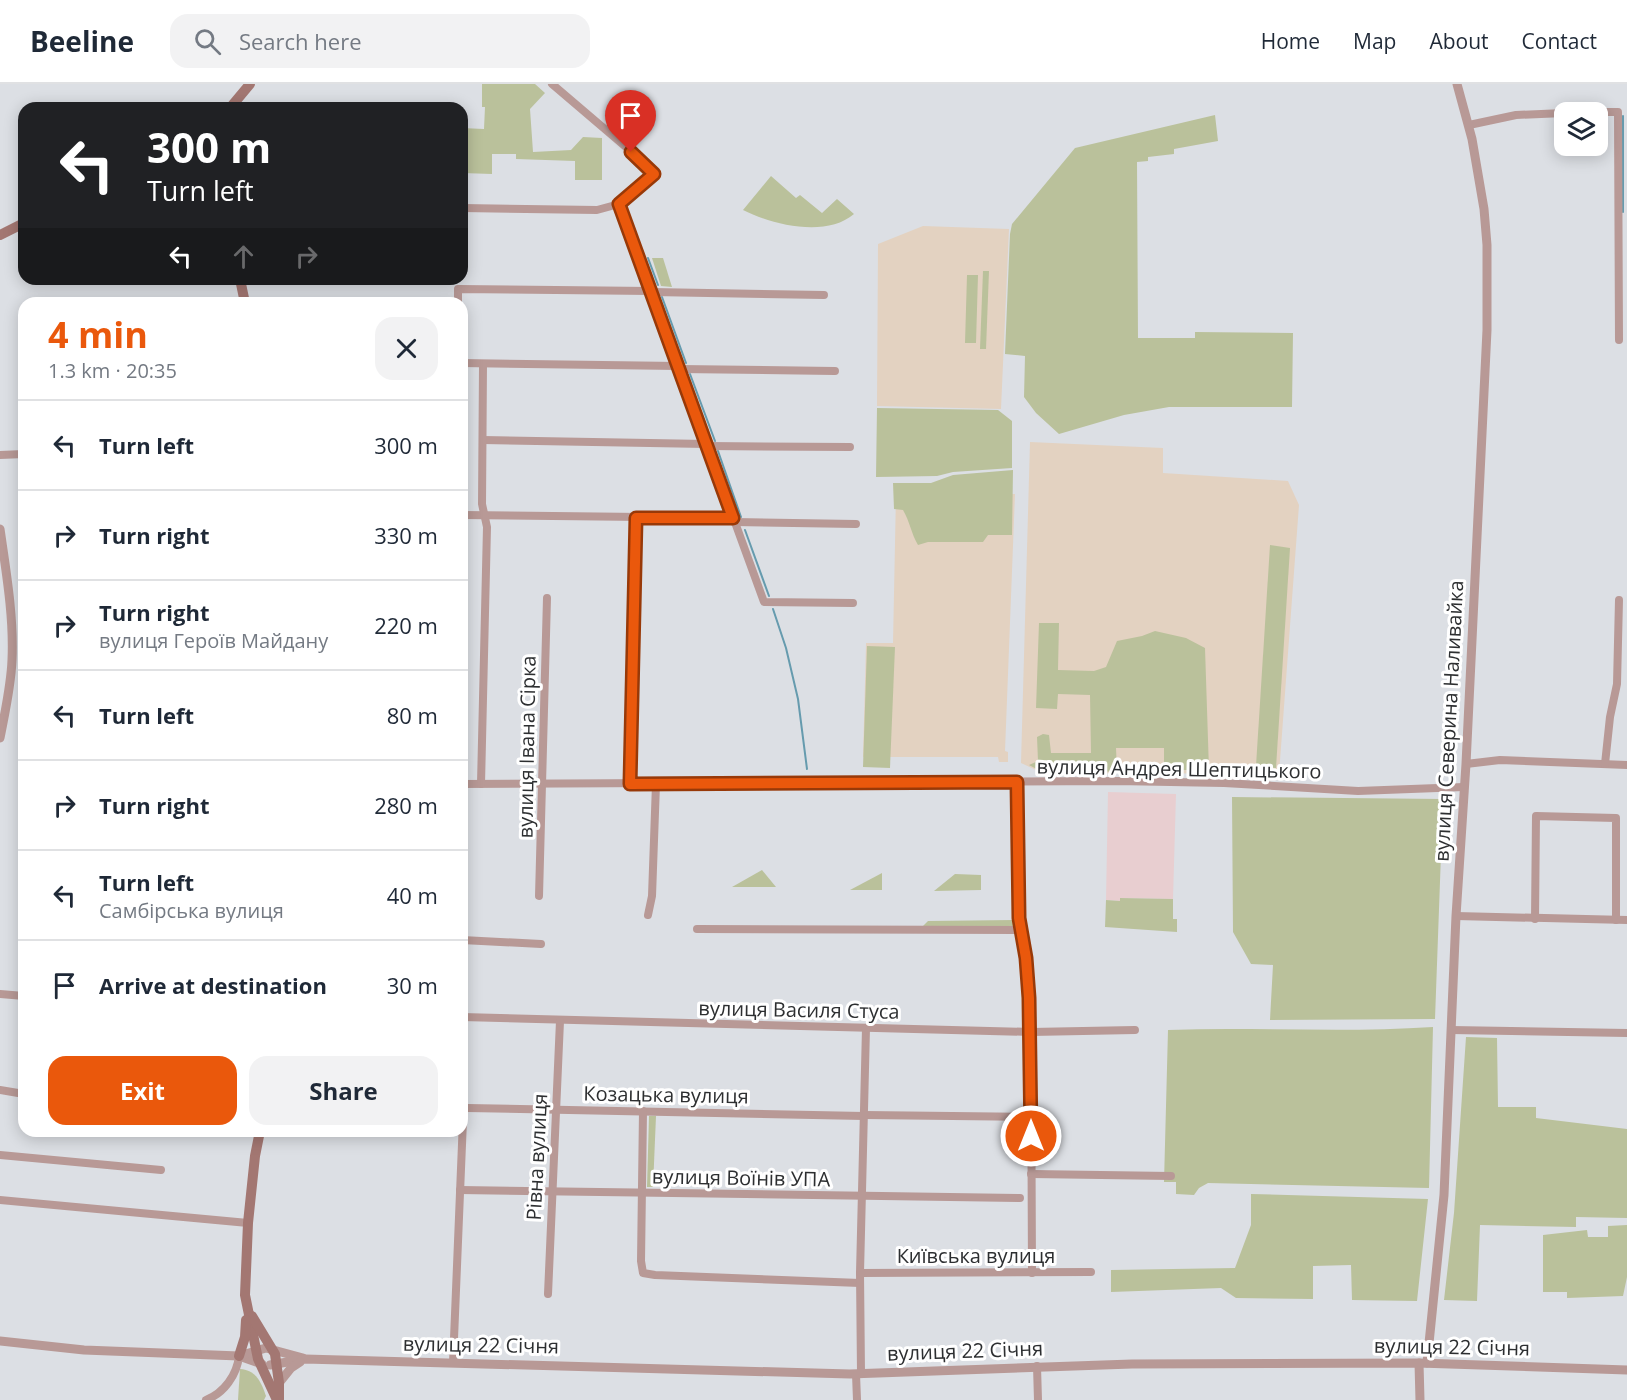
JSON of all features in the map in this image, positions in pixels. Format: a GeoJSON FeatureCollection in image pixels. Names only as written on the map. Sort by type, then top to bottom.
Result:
{"type":"FeatureCollection","features":[{"type":"Feature","properties":{"kind":"main road"},"geometry":{"type":"LineString","coordinates":[[235,102],[250,84]]}},
{"type":"Feature","properties":{"kind":"main road"},"geometry":{"type":"LineString","coordinates":[[0,235],[18,226]]}},
{"type":"Feature","properties":{"kind":"main road"},"geometry":{"type":"LineString","coordinates":[[239,1356],[244,1337],[252,1175],[259,1137]]}},
{"type":"Feature","properties":{"kind":"main road"},"geometry":{"type":"LineString","coordinates":[[246,1307],[268,1355],[278,1400]]}},
{"type":"Feature","properties":{"kind":"main road"},"geometry":{"type":"LineString","coordinates":[[246,1307],[279,1383],[278,1400]]}},
{"type":"Feature","properties":{"kind":"street"},"geometry":{"type":"LineString","coordinates":[[468,208],[597,210],[619,204],[654,174],[552,84]]}},
{"type":"Feature","properties":{"kind":"street","name":"вулиця Северина Наливайка"},"geometry":{"type":"LineString","coordinates":[[1420,1400],[1443,1216],[1456,916],[1466,764],[1487,330],[1487,245],[1484,209],[1469,125],[1456,84]]}},
{"type":"Feature","properties":{"kind":"street"},"geometry":{"type":"LineString","coordinates":[[1608,112],[1618,112],[1619,340]]}},
{"type":"Feature","properties":{"kind":"street"},"geometry":{"type":"LineString","coordinates":[[1469,125],[1516,115],[1554,113]]}},
{"type":"Feature","properties":{"kind":"street"},"geometry":{"type":"LineString","coordinates":[[619,204],[764,602],[853,603]]}},
{"type":"Feature","properties":{"kind":"street"},"geometry":{"type":"LineString","coordinates":[[458,297],[458,290],[824,295]]}},
{"type":"Feature","properties":{"kind":"street"},"geometry":{"type":"LineString","coordinates":[[468,363],[835,371]]}},
{"type":"Feature","properties":{"kind":"street"},"geometry":{"type":"LineString","coordinates":[[481,784],[487,527],[482,504],[483,364]]}},
{"type":"Feature","properties":{"kind":"street"},"geometry":{"type":"LineString","coordinates":[[483,440],[850,447]]}},
{"type":"Feature","properties":{"kind":"street"},"geometry":{"type":"LineString","coordinates":[[0,455],[18,454]]}},
{"type":"Feature","properties":{"kind":"street"},"geometry":{"type":"LineString","coordinates":[[468,514],[856,524]]}},
{"type":"Feature","properties":{"kind":"street"},"geometry":{"type":"LineString","coordinates":[[630,784],[636,518]]}},
{"type":"Feature","properties":{"kind":"street"},"geometry":{"type":"LineString","coordinates":[[0,529],[12,644],[10,680],[0,738]]}},
{"type":"Feature","properties":{"kind":"street","name":"вулиця Івана Сірка"},"geometry":{"type":"LineString","coordinates":[[539,896],[547,598]]}},
{"type":"Feature","properties":{"kind":"street"},"geometry":{"type":"LineString","coordinates":[[1605,764],[1610,717],[1617,684],[1618,600]]}},
{"type":"Feature","properties":{"kind":"street"},"geometry":{"type":"LineString","coordinates":[[1466,764],[1500,760],[1627,765]]}},
{"type":"Feature","properties":{"kind":"street","name":"вулиця Андрея Шептицького"},"geometry":{"type":"LineString","coordinates":[[468,784],[1118,781],[1358,791],[1464,787]]}},
{"type":"Feature","properties":{"kind":"street"},"geometry":{"type":"LineString","coordinates":[[1017,782],[1020,930],[1026,958],[1031,1032],[1032,1273]]}},
{"type":"Feature","properties":{"kind":"street"},"geometry":{"type":"LineString","coordinates":[[648,915],[652,896],[656,784]]}},
{"type":"Feature","properties":{"kind":"street"},"geometry":{"type":"LineString","coordinates":[[1535,919],[1536,816],[1616,818],[1616,920]]}},
{"type":"Feature","properties":{"kind":"street"},"geometry":{"type":"LineString","coordinates":[[1456,916],[1627,920]]}},
{"type":"Feature","properties":{"kind":"street"},"geometry":{"type":"LineString","coordinates":[[697,928],[1020,930]]}},
{"type":"Feature","properties":{"kind":"street"},"geometry":{"type":"LineString","coordinates":[[468,940],[541,944]]}},
{"type":"Feature","properties":{"kind":"street"},"geometry":{"type":"LineString","coordinates":[[0,994],[18,996]]}},
{"type":"Feature","properties":{"kind":"street","name":"вулиця Василя Стуса"},"geometry":{"type":"LineString","coordinates":[[468,1017],[1031,1032],[1136,1030]]}},
{"type":"Feature","properties":{"kind":"street","name":"Рівна вулиця"},"geometry":{"type":"LineString","coordinates":[[548,1293],[560,1021]]}},
{"type":"Feature","properties":{"kind":"street"},"geometry":{"type":"LineString","coordinates":[[857,1400],[866,1028]]}},
{"type":"Feature","properties":{"kind":"street"},"geometry":{"type":"LineString","coordinates":[[1451,1030],[1627,1034]]}},
{"type":"Feature","properties":{"kind":"street"},"geometry":{"type":"LineString","coordinates":[[0,1090],[18,1093]]}},
{"type":"Feature","properties":{"kind":"street","name":"Козацька вулиця"},"geometry":{"type":"LineString","coordinates":[[468,1108],[1031,1117]]}},
{"type":"Feature","properties":{"kind":"street"},"geometry":{"type":"LineString","coordinates":[[643,1111],[641,1261],[643,1273],[860,1283]]}},
{"type":"Feature","properties":{"kind":"street"},"geometry":{"type":"LineString","coordinates":[[453,1363],[462,1137]]}},
{"type":"Feature","properties":{"kind":"street"},"geometry":{"type":"LineString","coordinates":[[0,1155],[161,1170]]}},
{"type":"Feature","properties":{"kind":"street"},"geometry":{"type":"LineString","coordinates":[[1031,1174],[1171,1176]]}},
{"type":"Feature","properties":{"kind":"street","name":"вулиця Воїнів УПА"},"geometry":{"type":"LineString","coordinates":[[460,1190],[1020,1198]]}},
{"type":"Feature","properties":{"kind":"street"},"geometry":{"type":"LineString","coordinates":[[0,1200],[248,1223]]}},
{"type":"Feature","properties":{"kind":"street","name":"Київська вулиця"},"geometry":{"type":"LineString","coordinates":[[860,1274],[1091,1272]]}},
{"type":"Feature","properties":{"kind":"street"},"geometry":{"type":"LineString","coordinates":[[0,1341],[84,1350],[268,1355],[305,1359]]}},
{"type":"Feature","properties":{"kind":"street"},"geometry":{"type":"LineString","coordinates":[[268,1355],[305,1359]]}},
{"type":"Feature","properties":{"kind":"street"},"geometry":{"type":"LineString","coordinates":[[206,1400],[219,1393],[227,1384],[236,1369],[239,1356]]}},
{"type":"Feature","properties":{"kind":"street"},"geometry":{"type":"LineString","coordinates":[[279,1383],[291,1368],[305,1359]]}},
{"type":"Feature","properties":{"kind":"street","name":"вулиця 22 Січня"},"geometry":{"type":"LineString","coordinates":[[305,1359],[858,1373],[1037,1366],[1423,1363],[1627,1370]]}},
{"type":"Feature","properties":{"kind":"street"},"geometry":{"type":"LineString","coordinates":[[1037,1366],[1038,1400]]}},
{"type":"Feature","properties":{"kind":"shaded area"},"geometry":{"type":"Polygon","coordinates":[[[923,226],[1009,229],[1001,409],[877,406],[878,244],[923,226]]]}},
{"type":"Feature","properties":{"kind":"shaded area"},"geometry":{"type":"Polygon","coordinates":[[[1030,442],[1163,448],[1163,473],[1288,481],[1299,505],[1279,774],[1115,773],[1049,776],[1021,763],[1030,442]]]}},
{"type":"Feature","properties":{"kind":"shaded area"},"geometry":{"type":"Polygon","coordinates":[[[896,494],[1015,494],[1005,751],[1008,752],[1008,762],[999,762],[998,757],[863,757],[866,643],[893,643],[896,494]]]}},
{"type":"Feature","properties":{"kind":"shaded area"},"geometry":{"type":"Polygon","coordinates":[[[1108,792],[1176,794],[1173,899],[1106,900],[1108,792]]]}},
{"type":"Feature","properties":{"kind":"green space"},"geometry":{"type":"Polygon","coordinates":[[[482,84],[535,84],[545,93],[530,109],[533,152],[571,150],[583,137],[602,138],[602,180],[575,180],[575,161],[516,159],[516,154],[492,154],[492,174],[468,173],[468,128],[484,129],[485,107],[482,107],[482,84]]]}},
{"type":"Feature","properties":{"kind":"green space"},"geometry":{"type":"Polygon","coordinates":[[[1215,115],[1218,141],[1174,149],[1174,154],[1148,157],[1148,161],[1137,162],[1138,338],[1195,338],[1195,332],[1293,333],[1292,407],[1169,407],[1124,415],[1059,434],[1036,413],[1024,397],[1025,356],[1005,354],[1012,224],[1075,148],[1215,115]]]}},
{"type":"Feature","properties":{"kind":"green space"},"geometry":{"type":"Polygon","coordinates":[[[771,176],[796,198],[800,195],[822,213],[837,199],[854,214],[829,226],[799,227],[769,220],[743,210],[771,176]]]}},
{"type":"Feature","properties":{"kind":"green space"},"geometry":{"type":"Polygon","coordinates":[[[652,258],[663,258],[672,287],[661,286],[652,258]]]}},
{"type":"Feature","properties":{"kind":"green space"},"geometry":{"type":"Polygon","coordinates":[[[983,271],[989,271],[986,349],[980,349],[983,271]]]}},
{"type":"Feature","properties":{"kind":"green space"},"geometry":{"type":"Polygon","coordinates":[[[967,275],[978,275],[976,343],[965,343],[967,275]]]}},
{"type":"Feature","properties":{"kind":"green space"},"geometry":{"type":"Polygon","coordinates":[[[877,408],[998,410],[1012,421],[1012,468],[953,472],[937,476],[876,477],[877,408]]]}},
{"type":"Feature","properties":{"kind":"green space"},"geometry":{"type":"Polygon","coordinates":[[[1013,470],[1012,535],[988,535],[983,542],[928,542],[918,545],[903,510],[894,509],[893,483],[931,483],[953,475],[1013,470]]]}},
{"type":"Feature","properties":{"kind":"green space"},"geometry":{"type":"Polygon","coordinates":[[[1270,545],[1290,548],[1276,768],[1256,766],[1270,545]]]}},
{"type":"Feature","properties":{"kind":"green space"},"geometry":{"type":"Polygon","coordinates":[[[1039,623],[1059,623],[1058,670],[1094,671],[1106,667],[1117,641],[1155,631],[1186,638],[1205,648],[1209,770],[1164,770],[1164,748],[1116,748],[1117,771],[1048,775],[1029,765],[1038,761],[1037,737],[1043,734],[1049,735],[1051,753],[1091,753],[1090,695],[1058,694],[1057,709],[1036,708],[1039,623]]]}},
{"type":"Feature","properties":{"kind":"green space"},"geometry":{"type":"Polygon","coordinates":[[[867,646],[895,647],[890,768],[863,767],[867,646]]]}},
{"type":"Feature","properties":{"kind":"green space"},"geometry":{"type":"Polygon","coordinates":[[[1232,797],[1443,799],[1435,1019],[1270,1020],[1273,965],[1251,964],[1233,932],[1232,797]]]}},
{"type":"Feature","properties":{"kind":"green space"},"geometry":{"type":"Polygon","coordinates":[[[762,870],[776,887],[732,887],[762,870]]]}},
{"type":"Feature","properties":{"kind":"green space"},"geometry":{"type":"Polygon","coordinates":[[[882,873],[882,890],[850,890],[882,873]]]}},
{"type":"Feature","properties":{"kind":"green space"},"geometry":{"type":"Polygon","coordinates":[[[955,874],[981,875],[981,890],[934,891],[955,874]]]}},
{"type":"Feature","properties":{"kind":"green space"},"geometry":{"type":"Polygon","coordinates":[[[1120,898],[1173,899],[1173,919],[1177,919],[1177,932],[1105,927],[1106,900],[1120,901],[1120,898]]]}},
{"type":"Feature","properties":{"kind":"green space"},"geometry":{"type":"Polygon","coordinates":[[[1014,920],[1014,928],[922,927],[928,921],[1014,920]]]}},
{"type":"Feature","properties":{"kind":"green space"},"geometry":{"type":"Polygon","coordinates":[[[1433,1027],[1429,1188],[1208,1183],[1199,1188],[1194,1195],[1176,1194],[1176,1182],[1164,1182],[1168,1030],[1367,1030],[1433,1027]]]}},
{"type":"Feature","properties":{"kind":"green space"},"geometry":{"type":"Polygon","coordinates":[[[1466,1037],[1497,1038],[1498,1107],[1536,1107],[1536,1118],[1627,1129],[1627,1218],[1576,1217],[1576,1227],[1480,1225],[1477,1301],[1444,1300],[1454,1213],[1466,1037]]]}},
{"type":"Feature","properties":{"kind":"green space"},"geometry":{"type":"Polygon","coordinates":[[[649,1116],[656,1116],[653,1187],[647,1187],[649,1116]]]}},
{"type":"Feature","properties":{"kind":"green space"},"geometry":{"type":"Polygon","coordinates":[[[1251,1194],[1428,1199],[1417,1301],[1352,1300],[1351,1265],[1313,1266],[1313,1299],[1236,1298],[1221,1288],[1111,1292],[1111,1270],[1235,1268],[1251,1225],[1251,1194]]]}},
{"type":"Feature","properties":{"kind":"green space"},"geometry":{"type":"Polygon","coordinates":[[[1627,1225],[1627,1277],[1623,1296],[1567,1298],[1567,1292],[1543,1292],[1543,1235],[1587,1230],[1588,1237],[1608,1237],[1608,1226],[1627,1225]]]}},
{"type":"Feature","properties":{"kind":"green space"},"geometry":{"type":"Polygon","coordinates":[[[240,1369],[254,1374],[266,1396],[264,1400],[238,1400],[240,1369]]]}},
{"type":"Feature","properties":{"kind":"waterway"},"geometry":{"type":"LineString","coordinates":[[1623,116],[1623,212]]}},
{"type":"Feature","properties":{"kind":"waterway"},"geometry":{"type":"LineString","coordinates":[[648,258],[658,285]]}},
{"type":"Feature","properties":{"kind":"waterway"},"geometry":{"type":"LineString","coordinates":[[662,297],[686,363]]}},
{"type":"Feature","properties":{"kind":"waterway"},"geometry":{"type":"LineString","coordinates":[[690,374],[715,441]]}},
{"type":"Feature","properties":{"kind":"waterway"},"geometry":{"type":"LineString","coordinates":[[718,451],[741,517]]}},
{"type":"Feature","properties":{"kind":"waterway"},"geometry":{"type":"LineString","coordinates":[[745,530],[769,596]]}},
{"type":"Feature","properties":{"kind":"waterway"},"geometry":{"type":"LineString","coordinates":[[773,609],[786,648],[798,699],[807,769]]}},
{"type":"Feature","properties":{"kind":"route"},"geometry":{"type":"LineString","coordinates":[[631,152],[654,174],[619,204],[733,518],[636,518],[630,784],[1017,782],[1019,918],[1026,958],[1031,1032],[1031,1136]]}}]}
